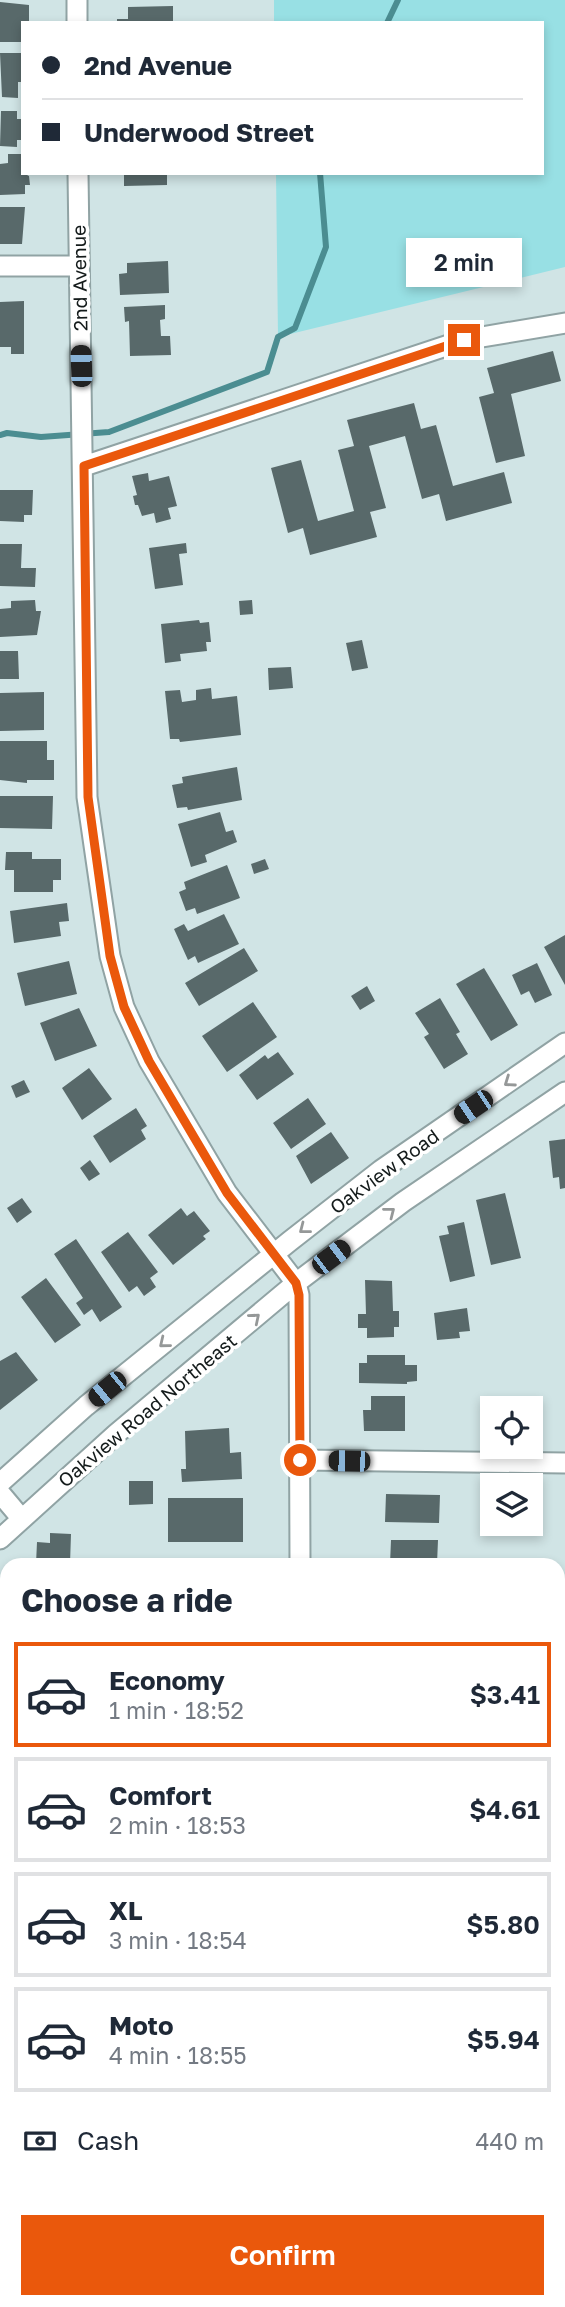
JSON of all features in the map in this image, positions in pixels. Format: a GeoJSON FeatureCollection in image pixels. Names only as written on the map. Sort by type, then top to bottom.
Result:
{"type":"FeatureCollection","features":[{"type":"Feature","properties":{"kind":"street"},"geometry":{"type":"LineString","coordinates":[[77,0],[77,21]]}},
{"type":"Feature","properties":{"kind":"street","name":"2nd Avenue"},"geometry":{"type":"LineString","coordinates":[[78,175],[88,797],[92,844],[110,956],[124,1007],[149,1061],[227,1193],[296,1283]]}},
{"type":"Feature","properties":{"kind":"street"},"geometry":{"type":"LineString","coordinates":[[0,266],[78,266]]}},
{"type":"Feature","properties":{"kind":"street"},"geometry":{"type":"LineString","coordinates":[[83,457],[464,340],[565,323]]}},
{"type":"Feature","properties":{"kind":"street","name":"Oakview Road"},"geometry":{"type":"LineString","coordinates":[[274,1253],[381,1170],[565,1044]]}},
{"type":"Feature","properties":{"kind":"street","name":"Oakview Road"},"geometry":{"type":"LineString","coordinates":[[296,1283],[403,1202],[565,1092]]}},
{"type":"Feature","properties":{"kind":"street","name":"Oakview Road Northeast"},"geometry":{"type":"LineString","coordinates":[[0,1483],[86,1406],[274,1253]]}},
{"type":"Feature","properties":{"kind":"street"},"geometry":{"type":"LineString","coordinates":[[296,1283],[299,1316],[300,1558]]}},
{"type":"Feature","properties":{"kind":"street","name":"Oakview Road Northeast"},"geometry":{"type":"LineString","coordinates":[[0,1539],[21,1518],[296,1283]]}},
{"type":"Feature","properties":{"kind":"street"},"geometry":{"type":"LineString","coordinates":[[300,1460],[565,1463]]}},
{"type":"Feature","properties":{"kind":"street"},"geometry":{"type":"LineString","coordinates":[[0,1493],[21,1518]]}},
{"type":"Feature","properties":{"kind":"shaded area"},"geometry":{"type":"Polygon","coordinates":[[[274,0],[565,0],[565,267],[278,337],[276,175],[544,175],[544,21],[274,21],[274,0]]]}},
{"type":"Feature","properties":{"kind":"building"},"geometry":{"type":"Polygon","coordinates":[[[0,2],[29,5],[29,21],[21,21],[21,42],[0,42],[0,2]]]}},
{"type":"Feature","properties":{"kind":"building"},"geometry":{"type":"Polygon","coordinates":[[[173,6],[173,21],[117,21],[128,19],[128,7],[173,6]]]}},
{"type":"Feature","properties":{"kind":"building"},"geometry":{"type":"Polygon","coordinates":[[[0,53],[21,53],[18,98],[2,97],[0,53]]]}},
{"type":"Feature","properties":{"kind":"building"},"geometry":{"type":"Polygon","coordinates":[[[1,111],[17,111],[17,119],[21,119],[21,140],[17,140],[17,147],[0,146],[1,111]]]}},
{"type":"Feature","properties":{"kind":"building"},"geometry":{"type":"Polygon","coordinates":[[[8,154],[21,154],[21,175],[29,176],[30,185],[25,185],[25,194],[0,195],[0,164],[8,163],[8,154]]]}},
{"type":"Feature","properties":{"kind":"building"},"geometry":{"type":"Polygon","coordinates":[[[124,175],[167,175],[167,185],[124,186],[124,175]]]}},
{"type":"Feature","properties":{"kind":"building"},"geometry":{"type":"Polygon","coordinates":[[[0,207],[25,207],[22,244],[0,244],[0,207]]]}},
{"type":"Feature","properties":{"kind":"building"},"geometry":{"type":"Polygon","coordinates":[[[168,261],[169,293],[120,295],[119,274],[127,273],[127,263],[168,261]]]}},
{"type":"Feature","properties":{"kind":"building"},"geometry":{"type":"Polygon","coordinates":[[[24,301],[24,354],[11,354],[11,347],[0,347],[0,302],[24,301]]]}},
{"type":"Feature","properties":{"kind":"building"},"geometry":{"type":"Polygon","coordinates":[[[165,305],[165,319],[160,320],[161,336],[170,336],[171,355],[130,356],[129,321],[125,322],[124,307],[165,305]]]}},
{"type":"Feature","properties":{"kind":"building"},"geometry":{"type":"Polygon","coordinates":[[[553,351],[561,381],[511,394],[525,456],[496,463],[479,397],[494,393],[487,368],[553,351]]]}},
{"type":"Feature","properties":{"kind":"building"},"geometry":{"type":"Polygon","coordinates":[[[414,403],[421,429],[436,425],[453,486],[504,472],[512,503],[446,521],[439,494],[422,499],[405,436],[369,446],[386,508],[370,512],[377,537],[310,555],[303,528],[288,533],[271,468],[301,460],[318,521],[354,511],[338,450],[354,446],[347,420],[414,403]]]}},
{"type":"Feature","properties":{"kind":"building"},"geometry":{"type":"Polygon","coordinates":[[[148,473],[149,481],[169,476],[177,506],[168,508],[171,519],[156,523],[154,513],[142,516],[138,505],[135,505],[133,496],[137,495],[132,476],[148,473]]]}},
{"type":"Feature","properties":{"kind":"building"},"geometry":{"type":"Polygon","coordinates":[[[0,490],[33,490],[32,515],[24,515],[24,522],[0,521],[0,490]]]}},
{"type":"Feature","properties":{"kind":"building"},"geometry":{"type":"Polygon","coordinates":[[[186,543],[187,553],[179,554],[183,585],[155,589],[149,548],[186,543]]]}},
{"type":"Feature","properties":{"kind":"building"},"geometry":{"type":"Polygon","coordinates":[[[0,544],[22,544],[21,568],[36,568],[35,587],[0,586],[0,544]]]}},
{"type":"Feature","properties":{"kind":"building"},"geometry":{"type":"Polygon","coordinates":[[[35,600],[36,611],[41,611],[37,635],[0,637],[0,609],[11,608],[11,601],[35,600]]]}},
{"type":"Feature","properties":{"kind":"building"},"geometry":{"type":"Polygon","coordinates":[[[252,600],[253,614],[240,615],[239,601],[252,600]]]}},
{"type":"Feature","properties":{"kind":"building"},"geometry":{"type":"Polygon","coordinates":[[[199,620],[200,623],[209,622],[211,642],[206,642],[207,651],[180,654],[181,661],[165,663],[161,624],[199,620]]]}},
{"type":"Feature","properties":{"kind":"building"},"geometry":{"type":"Polygon","coordinates":[[[362,640],[368,668],[352,671],[346,643],[362,640]]]}},
{"type":"Feature","properties":{"kind":"building"},"geometry":{"type":"Polygon","coordinates":[[[0,651],[18,651],[19,679],[0,679],[0,651]]]}},
{"type":"Feature","properties":{"kind":"building"},"geometry":{"type":"Polygon","coordinates":[[[291,667],[293,688],[269,690],[268,668],[291,667]]]}},
{"type":"Feature","properties":{"kind":"building"},"geometry":{"type":"Polygon","coordinates":[[[211,688],[212,699],[237,696],[241,735],[180,742],[179,739],[170,739],[165,691],[180,690],[182,702],[196,700],[196,690],[211,688]]]}},
{"type":"Feature","properties":{"kind":"building"},"geometry":{"type":"Polygon","coordinates":[[[44,692],[44,730],[0,731],[0,693],[44,692]]]}},
{"type":"Feature","properties":{"kind":"building"},"geometry":{"type":"Polygon","coordinates":[[[0,741],[47,741],[47,760],[54,760],[54,780],[27,780],[27,783],[0,780],[0,741]]]}},
{"type":"Feature","properties":{"kind":"building"},"geometry":{"type":"Polygon","coordinates":[[[237,767],[242,800],[188,810],[187,807],[177,808],[172,785],[183,783],[182,777],[237,767]]]}},
{"type":"Feature","properties":{"kind":"building"},"geometry":{"type":"Polygon","coordinates":[[[0,796],[53,796],[52,829],[0,828],[0,796]]]}},
{"type":"Feature","properties":{"kind":"building"},"geometry":{"type":"Polygon","coordinates":[[[220,812],[226,832],[233,830],[237,842],[205,855],[207,862],[191,867],[178,824],[220,812]]]}},
{"type":"Feature","properties":{"kind":"building"},"geometry":{"type":"Polygon","coordinates":[[[6,852],[32,852],[32,859],[61,859],[61,880],[53,880],[53,892],[14,892],[14,870],[5,870],[6,852]]]}},
{"type":"Feature","properties":{"kind":"building"},"geometry":{"type":"Polygon","coordinates":[[[265,859],[269,869],[254,874],[251,864],[265,859]]]}},
{"type":"Feature","properties":{"kind":"building"},"geometry":{"type":"Polygon","coordinates":[[[227,865],[240,898],[197,914],[195,908],[186,911],[179,892],[186,889],[184,882],[227,865]]]}},
{"type":"Feature","properties":{"kind":"building"},"geometry":{"type":"Polygon","coordinates":[[[67,903],[69,921],[59,922],[61,936],[14,943],[10,911],[67,903]]]}},
{"type":"Feature","properties":{"kind":"building"},"geometry":{"type":"Polygon","coordinates":[[[224,914],[239,944],[198,963],[195,956],[188,960],[174,929],[184,924],[188,931],[224,914]]]}},
{"type":"Feature","properties":{"kind":"building"},"geometry":{"type":"Polygon","coordinates":[[[565,935],[565,985],[544,947],[565,935]]]}},
{"type":"Feature","properties":{"kind":"building"},"geometry":{"type":"Polygon","coordinates":[[[244,948],[258,971],[199,1006],[185,983],[244,948]]]}},
{"type":"Feature","properties":{"kind":"building"},"geometry":{"type":"Polygon","coordinates":[[[69,961],[77,994],[25,1006],[17,973],[69,961]]]}},
{"type":"Feature","properties":{"kind":"building"},"geometry":{"type":"Polygon","coordinates":[[[537,963],[552,995],[535,1003],[529,991],[521,995],[512,975],[537,963]]]}},
{"type":"Feature","properties":{"kind":"building"},"geometry":{"type":"Polygon","coordinates":[[[484,968],[518,1025],[491,1041],[456,984],[484,968]]]}},
{"type":"Feature","properties":{"kind":"building"},"geometry":{"type":"Polygon","coordinates":[[[367,986],[375,1001],[360,1010],[351,996],[367,986]]]}},
{"type":"Feature","properties":{"kind":"building"},"geometry":{"type":"Polygon","coordinates":[[[440,998],[460,1032],[456,1034],[468,1054],[444,1069],[424,1037],[429,1034],[415,1013],[440,998]]]}},
{"type":"Feature","properties":{"kind":"building"},"geometry":{"type":"Polygon","coordinates":[[[253,1002],[277,1037],[227,1072],[202,1036],[253,1002]]]}},
{"type":"Feature","properties":{"kind":"building"},"geometry":{"type":"Polygon","coordinates":[[[79,1008],[97,1046],[55,1061],[40,1023],[79,1008]]]}},
{"type":"Feature","properties":{"kind":"building"},"geometry":{"type":"Polygon","coordinates":[[[278,1052],[294,1074],[257,1100],[239,1075],[265,1055],[268,1059],[278,1052]]]}},
{"type":"Feature","properties":{"kind":"building"},"geometry":{"type":"Polygon","coordinates":[[[89,1068],[112,1099],[82,1120],[62,1088],[89,1068]]]}},
{"type":"Feature","properties":{"kind":"building"},"geometry":{"type":"Polygon","coordinates":[[[24,1080],[30,1092],[16,1098],[11,1086],[24,1080]]]}},
{"type":"Feature","properties":{"kind":"building"},"geometry":{"type":"Polygon","coordinates":[[[308,1098],[326,1124],[291,1149],[273,1123],[308,1098]]]}},
{"type":"Feature","properties":{"kind":"building"},"geometry":{"type":"Polygon","coordinates":[[[136,1108],[147,1126],[141,1130],[146,1139],[110,1163],[93,1136],[136,1108]]]}},
{"type":"Feature","properties":{"kind":"building"},"geometry":{"type":"Polygon","coordinates":[[[331,1132],[349,1158],[311,1184],[296,1156],[331,1132]]]}},
{"type":"Feature","properties":{"kind":"building"},"geometry":{"type":"Polygon","coordinates":[[[565,1139],[565,1188],[560,1189],[559,1177],[553,1178],[549,1141],[565,1139]]]}},
{"type":"Feature","properties":{"kind":"building"},"geometry":{"type":"Polygon","coordinates":[[[90,1160],[100,1174],[89,1181],[80,1168],[90,1160]]]}},
{"type":"Feature","properties":{"kind":"building"},"geometry":{"type":"Polygon","coordinates":[[[505,1193],[521,1258],[491,1265],[476,1200],[505,1193]]]}},
{"type":"Feature","properties":{"kind":"building"},"geometry":{"type":"Polygon","coordinates":[[[22,1198],[32,1212],[17,1223],[7,1208],[22,1198]]]}},
{"type":"Feature","properties":{"kind":"building"},"geometry":{"type":"Polygon","coordinates":[[[181,1208],[187,1216],[194,1211],[210,1231],[203,1236],[206,1239],[173,1265],[148,1235],[181,1208]]]}},
{"type":"Feature","properties":{"kind":"building"},"geometry":{"type":"Polygon","coordinates":[[[464,1222],[475,1276],[450,1282],[439,1236],[449,1234],[447,1226],[464,1222]]]}},
{"type":"Feature","properties":{"kind":"building"},"geometry":{"type":"Polygon","coordinates":[[[128,1232],[158,1272],[150,1278],[156,1287],[144,1296],[137,1286],[129,1292],[101,1252],[128,1232]]]}},
{"type":"Feature","properties":{"kind":"building"},"geometry":{"type":"Polygon","coordinates":[[[76,1239],[122,1307],[100,1322],[92,1309],[84,1315],[76,1303],[83,1298],[54,1254],[76,1239]]]}},
{"type":"Feature","properties":{"kind":"building"},"geometry":{"type":"Polygon","coordinates":[[[46,1278],[81,1325],[55,1343],[21,1297],[46,1278]]]}},
{"type":"Feature","properties":{"kind":"building"},"geometry":{"type":"Polygon","coordinates":[[[365,1280],[392,1281],[393,1311],[399,1311],[399,1327],[394,1327],[394,1337],[367,1338],[367,1328],[358,1328],[358,1314],[366,1314],[365,1280]]]}},
{"type":"Feature","properties":{"kind":"building"},"geometry":{"type":"Polygon","coordinates":[[[467,1308],[470,1331],[459,1332],[460,1338],[437,1340],[434,1313],[467,1308]]]}},
{"type":"Feature","properties":{"kind":"building"},"geometry":{"type":"Polygon","coordinates":[[[16,1352],[38,1380],[0,1410],[0,1361],[16,1352]]]}},
{"type":"Feature","properties":{"kind":"building"},"geometry":{"type":"Polygon","coordinates":[[[367,1355],[405,1355],[405,1365],[417,1365],[417,1381],[407,1384],[359,1383],[359,1363],[367,1363],[367,1355]]]}},
{"type":"Feature","properties":{"kind":"building"},"geometry":{"type":"Polygon","coordinates":[[[371,1396],[405,1396],[405,1431],[364,1431],[363,1410],[371,1410],[371,1396]]]}},
{"type":"Feature","properties":{"kind":"building"},"geometry":{"type":"Polygon","coordinates":[[[229,1428],[230,1453],[241,1452],[242,1479],[182,1482],[181,1469],[186,1469],[185,1431],[229,1428]]]}},
{"type":"Feature","properties":{"kind":"building"},"geometry":{"type":"Polygon","coordinates":[[[129,1481],[153,1481],[153,1504],[129,1505],[129,1481]]]}},
{"type":"Feature","properties":{"kind":"building"},"geometry":{"type":"Polygon","coordinates":[[[386,1494],[440,1495],[439,1523],[385,1522],[386,1494]]]}},
{"type":"Feature","properties":{"kind":"building"},"geometry":{"type":"Polygon","coordinates":[[[168,1498],[243,1498],[243,1542],[168,1542],[168,1498]]]}},
{"type":"Feature","properties":{"kind":"building"},"geometry":{"type":"Polygon","coordinates":[[[50,1533],[71,1534],[70,1558],[36,1558],[37,1542],[50,1543],[50,1533]]]}},
{"type":"Feature","properties":{"kind":"building"},"geometry":{"type":"Polygon","coordinates":[[[391,1540],[438,1540],[437,1558],[390,1558],[391,1540]]]}},
{"type":"Feature","properties":{"kind":"waterway"},"geometry":{"type":"LineString","coordinates":[[388,21],[398,0]]}},
{"type":"Feature","properties":{"kind":"waterway"},"geometry":{"type":"LineString","coordinates":[[0,435],[7,433],[41,437],[109,432],[267,372],[278,337],[295,328],[326,247],[320,175]]}},
{"type":"Feature","properties":{"kind":"route"},"geometry":{"type":"LineString","coordinates":[[300,1460],[299,1295],[296,1283],[227,1193],[149,1061],[124,1007],[110,956],[92,845],[88,797],[84,466],[464,340]]}}]}
